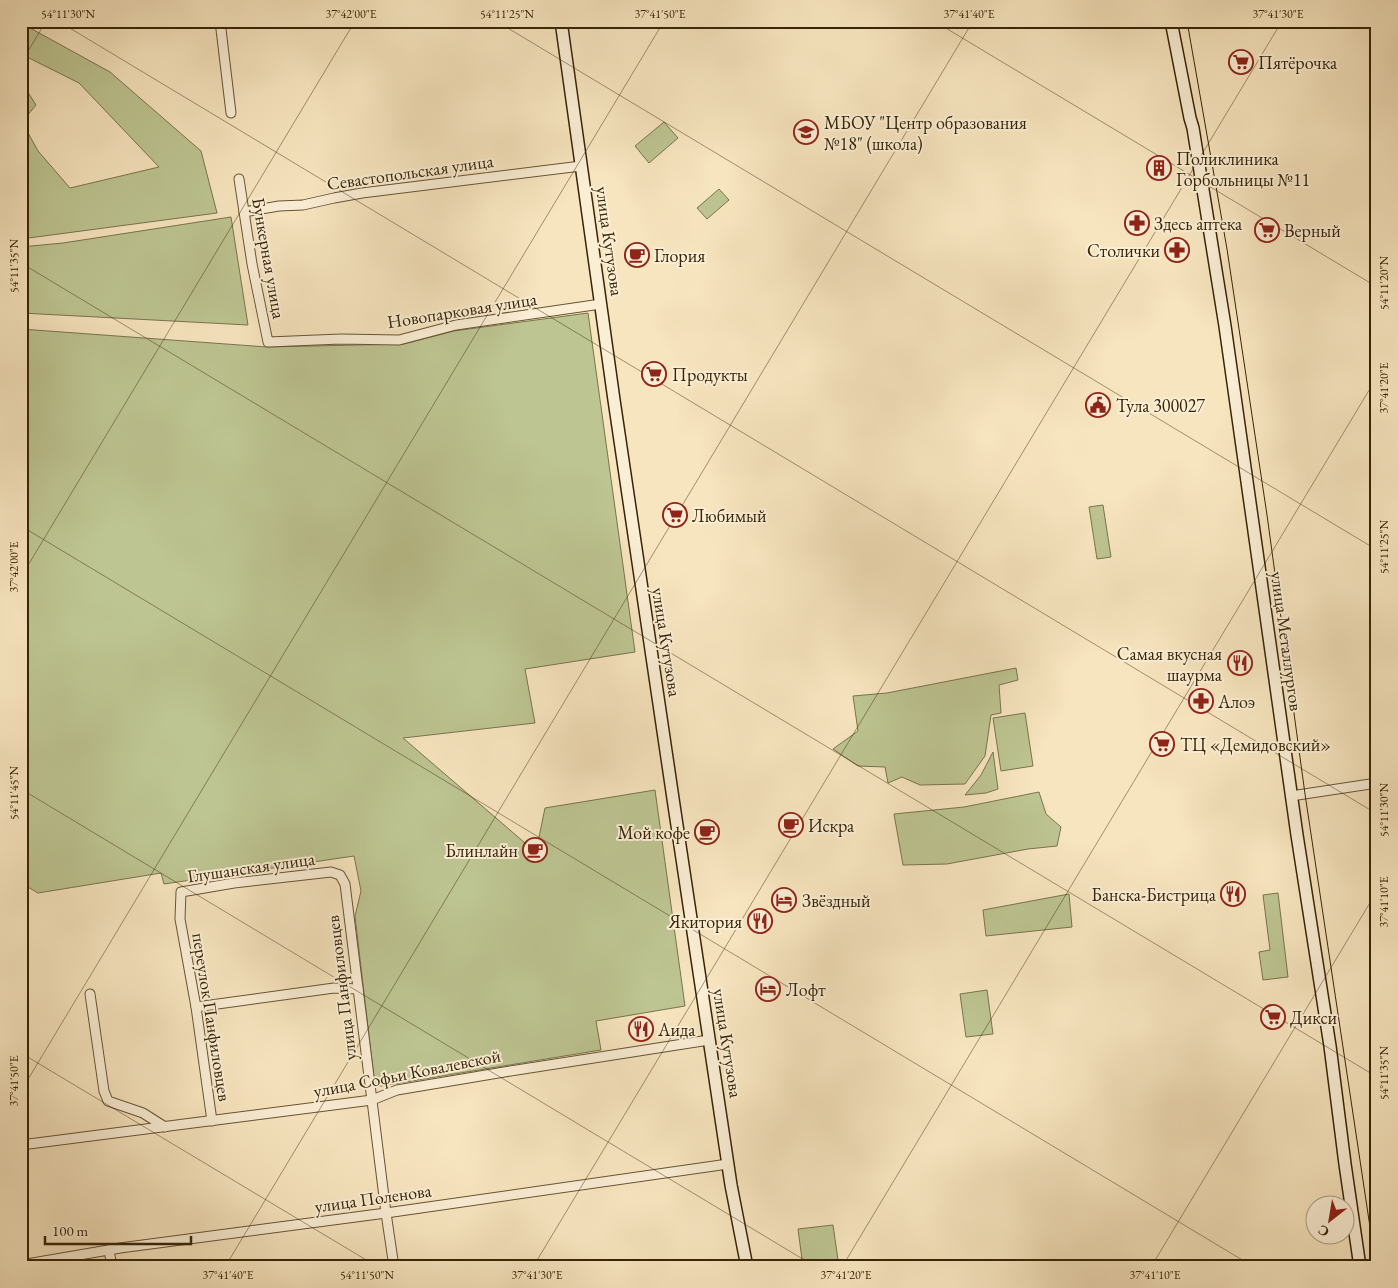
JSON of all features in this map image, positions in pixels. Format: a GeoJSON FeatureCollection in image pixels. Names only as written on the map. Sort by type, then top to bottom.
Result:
{"type":"FeatureCollection","features":[{"type":"Feature","properties":{"kind":"main road","name":"улица Кутузова"},"geometry":{"type":"LineString","coordinates":[[561,21],[614,400],[709,1040],[731,1185],[748,1267]]}},
{"type":"Feature","properties":{"kind":"main road","name":"улица Металлургов"},"geometry":{"type":"LineString","coordinates":[[1171,21],[1193,128],[1225,326],[1291,796],[1330,1046],[1360,1267]]}},
{"type":"Feature","properties":{"kind":"street"},"geometry":{"type":"LineString","coordinates":[[220,21],[231,113]]}},
{"type":"Feature","properties":{"kind":"street","name":"Севастопольская улица"},"geometry":{"type":"LineString","coordinates":[[244,212],[280,206],[304,205],[362,193],[581,166]]}},
{"type":"Feature","properties":{"kind":"street","name":"Бункерная улица"},"geometry":{"type":"LineString","coordinates":[[240,179],[244,212],[268,342]]}},
{"type":"Feature","properties":{"kind":"street","name":"Новопарковая улица"},"geometry":{"type":"LineString","coordinates":[[268,342],[342,339],[399,340],[456,325],[601,304]]}},
{"type":"Feature","properties":{"kind":"street"},"geometry":{"type":"LineString","coordinates":[[1291,796],[1377,783]]}},
{"type":"Feature","properties":{"kind":"street","name":"Глушанская улица"},"geometry":{"type":"LineString","coordinates":[[180,919],[182,892],[234,883],[331,872],[340,875],[346,884]]}},
{"type":"Feature","properties":{"kind":"street","name":"улица Панфиловцев"},"geometry":{"type":"LineString","coordinates":[[346,884],[394,1267]]}},
{"type":"Feature","properties":{"kind":"street","name":"переулок Панфиловцев"},"geometry":{"type":"LineString","coordinates":[[180,919],[196,1007],[212,1121]]}},
{"type":"Feature","properties":{"kind":"street"},"geometry":{"type":"LineString","coordinates":[[196,1007],[334,988],[358,988]]}},
{"type":"Feature","properties":{"kind":"street"},"geometry":{"type":"LineString","coordinates":[[90,994],[104,1091],[108,1102],[143,1113],[164,1127]]}},
{"type":"Feature","properties":{"kind":"street","name":"улица Софьи Ковалевской"},"geometry":{"type":"LineString","coordinates":[[21,1146],[372,1100],[397,1090],[709,1040]]}},
{"type":"Feature","properties":{"kind":"street","name":"улица Поленова"},"geometry":{"type":"LineString","coordinates":[[21,1265],[109,1250],[728,1164]]}},
{"type":"Feature","properties":{"kind":"street"},"geometry":{"type":"LineString","coordinates":[[109,1250],[112,1267]]}},
{"type":"Feature","properties":{"kind":"green space"},"geometry":{"type":"Polygon","coordinates":[[[21,23],[110,72],[201,151],[217,213],[21,239],[21,86],[24,86],[36,105],[22,122],[38,151],[70,188],[159,167],[79,83],[21,54],[21,23]]]}},
{"type":"Feature","properties":{"kind":"green space"},"geometry":{"type":"Polygon","coordinates":[[[664,122],[678,138],[649,163],[635,146],[664,122]]]}},
{"type":"Feature","properties":{"kind":"green space"},"geometry":{"type":"Polygon","coordinates":[[[719,189],[729,200],[707,219],[697,208],[719,189]]]}},
{"type":"Feature","properties":{"kind":"green space"},"geometry":{"type":"Polygon","coordinates":[[[231,217],[248,325],[21,313],[21,247],[63,243],[231,217]]]}},
{"type":"Feature","properties":{"kind":"green space"},"geometry":{"type":"Polygon","coordinates":[[[588,313],[635,652],[525,669],[535,723],[403,738],[532,849],[537,847],[545,808],[655,790],[685,1006],[596,1021],[601,1050],[375,1087],[355,916],[361,891],[354,856],[164,884],[161,873],[38,893],[21,883],[21,329],[267,347],[404,344],[454,331],[588,313]]]}},
{"type":"Feature","properties":{"kind":"green space"},"geometry":{"type":"Polygon","coordinates":[[[1103,505],[1111,557],[1097,559],[1089,507],[1103,505]]]}},
{"type":"Feature","properties":{"kind":"green space"},"geometry":{"type":"Polygon","coordinates":[[[1016,668],[1018,680],[999,685],[1001,713],[991,715],[985,756],[965,784],[920,785],[902,777],[888,783],[885,767],[858,766],[833,749],[858,731],[853,696],[887,693],[1016,668]]]}},
{"type":"Feature","properties":{"kind":"green space"},"geometry":{"type":"Polygon","coordinates":[[[1025,713],[1033,766],[1001,771],[993,718],[1025,713]]]}},
{"type":"Feature","properties":{"kind":"green space"},"geometry":{"type":"Polygon","coordinates":[[[993,752],[998,789],[986,793],[965,795],[981,775],[993,752]]]}},
{"type":"Feature","properties":{"kind":"green space"},"geometry":{"type":"Polygon","coordinates":[[[1039,792],[1046,814],[1061,827],[1057,846],[1028,849],[947,864],[903,865],[894,814],[964,807],[1039,792]]]}},
{"type":"Feature","properties":{"kind":"green space"},"geometry":{"type":"Polygon","coordinates":[[[1278,893],[1288,977],[1263,980],[1259,952],[1270,950],[1263,895],[1278,893]]]}},
{"type":"Feature","properties":{"kind":"green space"},"geometry":{"type":"Polygon","coordinates":[[[1069,894],[1072,927],[986,936],[983,910],[1069,894]]]}},
{"type":"Feature","properties":{"kind":"green space"},"geometry":{"type":"Polygon","coordinates":[[[987,990],[993,1034],[966,1037],[960,994],[987,990]]]}},
{"type":"Feature","properties":{"kind":"green space"},"geometry":{"type":"Polygon","coordinates":[[[833,1225],[839,1267],[803,1267],[798,1229],[833,1225]]]}},
{"type":"Feature","properties":{"kind":"tram line"},"geometry":{"type":"LineString","coordinates":[[1187,21],[1227,249],[1267,515],[1305,794],[1376,1267]]}},
{"type":"Feature","properties":{"kind":"place","name":"Пятёрочка"},"geometry":{"type":"Point","coordinates":[1241,62]}},
{"type":"Feature","properties":{"kind":"place","name":"МБОУ \"Центр образования №18\" (школа)"},"geometry":{"type":"Point","coordinates":[806,132]}},
{"type":"Feature","properties":{"kind":"place","name":"Поликлиника Горбольницы №11"},"geometry":{"type":"Point","coordinates":[1159,168]}},
{"type":"Feature","properties":{"kind":"place","name":"Здесь аптека"},"geometry":{"type":"Point","coordinates":[1137,223]}},
{"type":"Feature","properties":{"kind":"place","name":"Верный"},"geometry":{"type":"Point","coordinates":[1267,230]}},
{"type":"Feature","properties":{"kind":"place","name":"Столички"},"geometry":{"type":"Point","coordinates":[1177,250]}},
{"type":"Feature","properties":{"kind":"place","name":"Глория"},"geometry":{"type":"Point","coordinates":[637,255]}},
{"type":"Feature","properties":{"kind":"place","name":"Продукты"},"geometry":{"type":"Point","coordinates":[654,374]}},
{"type":"Feature","properties":{"kind":"place","name":"Тула 300027"},"geometry":{"type":"Point","coordinates":[1098,405]}},
{"type":"Feature","properties":{"kind":"place","name":"Любимый"},"geometry":{"type":"Point","coordinates":[675,515]}},
{"type":"Feature","properties":{"kind":"place","name":"Самая вкусная шаурма"},"geometry":{"type":"Point","coordinates":[1240,663]}},
{"type":"Feature","properties":{"kind":"place","name":"Алоэ"},"geometry":{"type":"Point","coordinates":[1201,701]}},
{"type":"Feature","properties":{"kind":"place","name":"ТЦ «Демидовский»"},"geometry":{"type":"Point","coordinates":[1162,744]}},
{"type":"Feature","properties":{"kind":"place","name":"Искра"},"geometry":{"type":"Point","coordinates":[791,825]}},
{"type":"Feature","properties":{"kind":"place","name":"Мой кофе"},"geometry":{"type":"Point","coordinates":[707,832]}},
{"type":"Feature","properties":{"kind":"place","name":"Блинлайн"},"geometry":{"type":"Point","coordinates":[535,850]}},
{"type":"Feature","properties":{"kind":"place","name":"Банска-Бистрица"},"geometry":{"type":"Point","coordinates":[1233,894]}},
{"type":"Feature","properties":{"kind":"place","name":"Звёздный"},"geometry":{"type":"Point","coordinates":[784,900]}},
{"type":"Feature","properties":{"kind":"place","name":"Якитория"},"geometry":{"type":"Point","coordinates":[760,921]}},
{"type":"Feature","properties":{"kind":"place","name":"Лофт"},"geometry":{"type":"Point","coordinates":[768,989]}},
{"type":"Feature","properties":{"kind":"place","name":"Дикси"},"geometry":{"type":"Point","coordinates":[1273,1017]}},
{"type":"Feature","properties":{"kind":"place","name":"Аида"},"geometry":{"type":"Point","coordinates":[641,1029]}}]}
